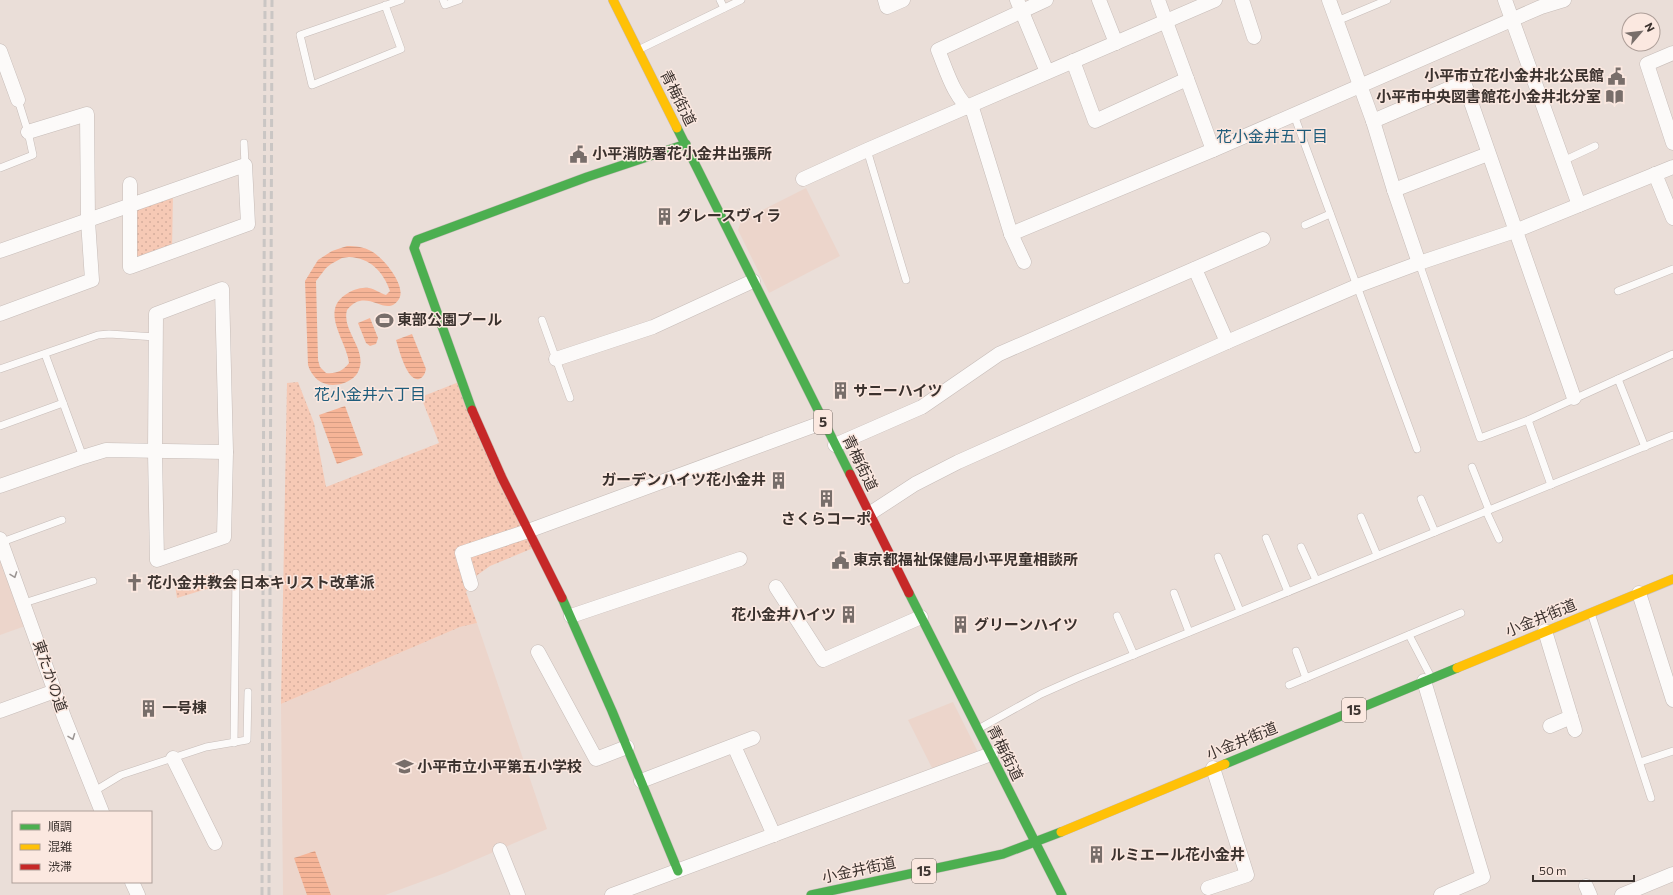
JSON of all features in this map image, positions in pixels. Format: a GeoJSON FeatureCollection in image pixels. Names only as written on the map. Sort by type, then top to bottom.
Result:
{"type":"FeatureCollection","features":[{"type":"Feature","properties":{"kind":"main road","name":"青梅街道"},"geometry":{"type":"LineString","coordinates":[[613,0],[869,514],[1062,895]]}},
{"type":"Feature","properties":{"kind":"main road"},"geometry":{"type":"LineString","coordinates":[[678,871],[571,616],[486,445],[452,360],[414,248],[417,240],[587,177],[686,144]]}},
{"type":"Feature","properties":{"kind":"main road","name":"小金井街道"},"geometry":{"type":"LineString","coordinates":[[811,895],[1003,854],[1035,843],[1544,631],[1673,579]]}},
{"type":"Feature","properties":{"kind":"street"},"geometry":{"type":"LineString","coordinates":[[885,0],[887,7],[903,0]]}},
{"type":"Feature","properties":{"kind":"street"},"geometry":{"type":"LineString","coordinates":[[1024,262],[1011,234],[973,111],[966,107],[957,94],[938,50],[1019,5],[1046,0]]}},
{"type":"Feature","properties":{"kind":"street"},"geometry":{"type":"LineString","coordinates":[[1099,0],[1116,43]]}},
{"type":"Feature","properties":{"kind":"street"},"geometry":{"type":"LineString","coordinates":[[1158,0],[1213,150]]}},
{"type":"Feature","properties":{"kind":"street"},"geometry":{"type":"LineString","coordinates":[[803,179],[1215,0]]}},
{"type":"Feature","properties":{"kind":"street"},"geometry":{"type":"LineString","coordinates":[[1242,0],[1254,37]]}},
{"type":"Feature","properties":{"kind":"street"},"geometry":{"type":"LineString","coordinates":[[1329,0],[1373,121],[1394,190],[1419,263]]}},
{"type":"Feature","properties":{"kind":"street"},"geometry":{"type":"LineString","coordinates":[[1505,0],[1579,205]]}},
{"type":"Feature","properties":{"kind":"street"},"geometry":{"type":"LineString","coordinates":[[1011,234],[1213,150],[1541,7],[1564,0]]}},
{"type":"Feature","properties":{"kind":"street"},"geometry":{"type":"LineString","coordinates":[[1019,5],[1047,72]]}},
{"type":"Feature","properties":{"kind":"street"},"geometry":{"type":"LineString","coordinates":[[0,51],[18,100]]}},
{"type":"Feature","properties":{"kind":"street"},"geometry":{"type":"LineString","coordinates":[[1673,53],[1647,64],[1673,143]]}},
{"type":"Feature","properties":{"kind":"street"},"geometry":{"type":"LineString","coordinates":[[1073,61],[1095,120],[1187,79]]}},
{"type":"Feature","properties":{"kind":"street"},"geometry":{"type":"LineString","coordinates":[[1373,121],[1464,82],[1574,398]]}},
{"type":"Feature","properties":{"kind":"street"},"geometry":{"type":"LineString","coordinates":[[0,314],[92,280],[88,221],[87,114],[28,132]]}},
{"type":"Feature","properties":{"kind":"street"},"geometry":{"type":"LineString","coordinates":[[1394,190],[1488,154]]}},
{"type":"Feature","properties":{"kind":"street"},"geometry":{"type":"LineString","coordinates":[[0,251],[88,221],[129,205],[244,165],[248,224],[130,267],[129,205],[130,184]]}},
{"type":"Feature","properties":{"kind":"street"},"geometry":{"type":"LineString","coordinates":[[869,514],[915,484],[958,462],[1227,342],[1357,286],[1515,230],[1673,167]]}},
{"type":"Feature","properties":{"kind":"street"},"geometry":{"type":"LineString","coordinates":[[1655,174],[1673,218]]}},
{"type":"Feature","properties":{"kind":"street"},"geometry":{"type":"LineString","coordinates":[[835,445],[922,407],[999,354],[1263,239]]}},
{"type":"Feature","properties":{"kind":"street"},"geometry":{"type":"LineString","coordinates":[[1195,269],[1227,342]]}},
{"type":"Feature","properties":{"kind":"street"},"geometry":{"type":"LineString","coordinates":[[556,359],[653,328],[753,281]]}},
{"type":"Feature","properties":{"kind":"street"},"geometry":{"type":"LineString","coordinates":[[222,289],[226,452],[224,537],[157,560],[155,452],[156,337],[156,314],[222,289]]}},
{"type":"Feature","properties":{"kind":"street"},"geometry":{"type":"LineString","coordinates":[[471,584],[462,553],[528,531],[824,422]]}},
{"type":"Feature","properties":{"kind":"street"},"geometry":{"type":"LineString","coordinates":[[0,486],[106,450],[226,452]]}},
{"type":"Feature","properties":{"kind":"street","name":"東たかの道"},"geometry":{"type":"LineString","coordinates":[[2,546],[24,603],[55,692],[102,811]]}},
{"type":"Feature","properties":{"kind":"street"},"geometry":{"type":"LineString","coordinates":[[571,616],[740,560]]}},
{"type":"Feature","properties":{"kind":"street"},"geometry":{"type":"LineString","coordinates":[[776,587],[823,660],[921,617]]}},
{"type":"Feature","properties":{"kind":"street"},"geometry":{"type":"LineString","coordinates":[[1639,593],[1673,700]]}},
{"type":"Feature","properties":{"kind":"street"},"geometry":{"type":"LineString","coordinates":[[1544,631],[1575,730]]}},
{"type":"Feature","properties":{"kind":"street"},"geometry":{"type":"LineString","coordinates":[[538,652],[596,759],[627,747]]}},
{"type":"Feature","properties":{"kind":"street"},"geometry":{"type":"LineString","coordinates":[[1428,680],[1483,877],[1440,895]]}},
{"type":"Feature","properties":{"kind":"street"},"geometry":{"type":"LineString","coordinates":[[0,711],[55,692]]}},
{"type":"Feature","properties":{"kind":"street"},"geometry":{"type":"LineString","coordinates":[[1550,726],[1571,717]]}},
{"type":"Feature","properties":{"kind":"street"},"geometry":{"type":"LineString","coordinates":[[641,781],[753,738]]}},
{"type":"Feature","properties":{"kind":"street"},"geometry":{"type":"LineString","coordinates":[[734,746],[774,835]]}},
{"type":"Feature","properties":{"kind":"street"},"geometry":{"type":"LineString","coordinates":[[612,895],[991,754]]}},
{"type":"Feature","properties":{"kind":"street"},"geometry":{"type":"LineString","coordinates":[[173,758],[215,843]]}},
{"type":"Feature","properties":{"kind":"street"},"geometry":{"type":"LineString","coordinates":[[1208,888],[1247,875],[1213,768]]}},
{"type":"Feature","properties":{"kind":"street"},"geometry":{"type":"LineString","coordinates":[[500,850],[518,895]]}},
{"type":"Feature","properties":{"kind":"street"},"geometry":{"type":"LineString","coordinates":[[1622,895],[1673,874]]}},
{"type":"Feature","properties":{"kind":"street"},"geometry":{"type":"LineString","coordinates":[[132,883],[138,895]]}},
{"type":"Feature","properties":{"kind":"lane"},"geometry":{"type":"LineString","coordinates":[[385,5],[401,49],[312,85],[300,35],[385,5],[401,0]]}},
{"type":"Feature","properties":{"kind":"lane"},"geometry":{"type":"LineString","coordinates":[[442,0],[445,5],[460,0]]}},
{"type":"Feature","properties":{"kind":"lane"},"geometry":{"type":"LineString","coordinates":[[720,0],[724,8]]}},
{"type":"Feature","properties":{"kind":"lane"},"geometry":{"type":"LineString","coordinates":[[638,50],[741,0]]}},
{"type":"Feature","properties":{"kind":"lane"},"geometry":{"type":"LineString","coordinates":[[1337,22],[1386,0]]}},
{"type":"Feature","properties":{"kind":"lane"},"geometry":{"type":"LineString","coordinates":[[0,168],[33,155],[28,132],[18,100]]}},
{"type":"Feature","properties":{"kind":"lane"},"geometry":{"type":"LineString","coordinates":[[1294,115],[1417,449]]}},
{"type":"Feature","properties":{"kind":"lane"},"geometry":{"type":"LineString","coordinates":[[244,143],[244,165]]}},
{"type":"Feature","properties":{"kind":"lane"},"geometry":{"type":"LineString","coordinates":[[1563,161],[1595,146]]}},
{"type":"Feature","properties":{"kind":"lane"},"geometry":{"type":"LineString","coordinates":[[867,150],[906,280]]}},
{"type":"Feature","properties":{"kind":"lane"},"geometry":{"type":"LineString","coordinates":[[1305,225],[1330,214]]}},
{"type":"Feature","properties":{"kind":"lane"},"geometry":{"type":"LineString","coordinates":[[1419,263],[1480,438],[1528,420],[1673,354]]}},
{"type":"Feature","properties":{"kind":"lane"},"geometry":{"type":"LineString","coordinates":[[1618,291],[1673,268]]}},
{"type":"Feature","properties":{"kind":"lane"},"geometry":{"type":"LineString","coordinates":[[542,320],[570,398]]}},
{"type":"Feature","properties":{"kind":"lane"},"geometry":{"type":"LineString","coordinates":[[0,369],[98,335],[109,334],[156,337]]}},
{"type":"Feature","properties":{"kind":"lane"},"geometry":{"type":"LineString","coordinates":[[45,354],[83,457]]}},
{"type":"Feature","properties":{"kind":"lane"},"geometry":{"type":"LineString","coordinates":[[1618,379],[1645,447]]}},
{"type":"Feature","properties":{"kind":"lane"},"geometry":{"type":"LineString","coordinates":[[0,426],[63,403]]}},
{"type":"Feature","properties":{"kind":"lane"},"geometry":{"type":"LineString","coordinates":[[1528,420],[1552,485]]}},
{"type":"Feature","properties":{"kind":"lane"},"geometry":{"type":"LineString","coordinates":[[978,730],[1041,694],[1240,611],[1673,435]]}},
{"type":"Feature","properties":{"kind":"lane"},"geometry":{"type":"LineString","coordinates":[[1472,468],[1499,539]]}},
{"type":"Feature","properties":{"kind":"lane"},"geometry":{"type":"LineString","coordinates":[[1421,499],[1435,532]]}},
{"type":"Feature","properties":{"kind":"lane"},"geometry":{"type":"LineString","coordinates":[[1361,517],[1377,555]]}},
{"type":"Feature","properties":{"kind":"lane"},"geometry":{"type":"LineString","coordinates":[[2,546],[62,520]]}},
{"type":"Feature","properties":{"kind":"lane"},"geometry":{"type":"LineString","coordinates":[[1266,538],[1288,592]]}},
{"type":"Feature","properties":{"kind":"lane"},"geometry":{"type":"LineString","coordinates":[[1301,547],[1316,580]]}},
{"type":"Feature","properties":{"kind":"lane"},"geometry":{"type":"LineString","coordinates":[[1218,557],[1240,611]]}},
{"type":"Feature","properties":{"kind":"lane"},"geometry":{"type":"LineString","coordinates":[[234,742],[236,573]]}},
{"type":"Feature","properties":{"kind":"lane"},"geometry":{"type":"LineString","coordinates":[[24,603],[93,581]]}},
{"type":"Feature","properties":{"kind":"lane"},"geometry":{"type":"LineString","coordinates":[[1174,593],[1189,632]]}},
{"type":"Feature","properties":{"kind":"lane"},"geometry":{"type":"LineString","coordinates":[[1591,612],[1651,798]]}},
{"type":"Feature","properties":{"kind":"lane"},"geometry":{"type":"LineString","coordinates":[[1289,685],[1461,613]]}},
{"type":"Feature","properties":{"kind":"lane"},"geometry":{"type":"LineString","coordinates":[[1118,616],[1134,655]]}},
{"type":"Feature","properties":{"kind":"lane"},"geometry":{"type":"LineString","coordinates":[[1409,635],[1428,680]]}},
{"type":"Feature","properties":{"kind":"lane"},"geometry":{"type":"LineString","coordinates":[[1296,651],[1306,678]]}},
{"type":"Feature","properties":{"kind":"lane"},"geometry":{"type":"LineString","coordinates":[[93,792],[121,775],[206,747],[247,740],[248,692]]}},
{"type":"Feature","properties":{"kind":"lane"},"geometry":{"type":"LineString","coordinates":[[1640,762],[1673,751]]}},
{"type":"Feature","properties":{"kind":"shaded area"},"geometry":{"type":"Polygon","coordinates":[[[806,188],[840,256],[769,293],[738,230],[741,221],[806,188]]]}},
{"type":"Feature","properties":{"kind":"shaded area"},"geometry":{"type":"Polygon","coordinates":[[[173,190],[172,251],[130,267],[129,205],[173,190]]]}},
{"type":"Feature","properties":{"kind":"shaded area"},"geometry":{"type":"Polygon","coordinates":[[[347,246],[360,247],[376,254],[392,272],[400,287],[401,293],[399,299],[394,304],[388,306],[369,301],[362,301],[354,303],[347,310],[346,318],[358,348],[360,364],[357,374],[352,379],[338,385],[326,384],[317,379],[310,371],[308,365],[305,281],[318,260],[332,251],[347,246]],[[342,258],[331,264],[316,281],[318,360],[320,367],[326,373],[339,371],[349,363],[335,318],[335,310],[338,302],[348,293],[359,288],[371,289],[386,295],[390,291],[384,277],[375,267],[357,258],[342,258]]]}},
{"type":"Feature","properties":{"kind":"shaded area"},"geometry":{"type":"Polygon","coordinates":[[[370,318],[378,338],[376,344],[370,346],[366,343],[358,323],[370,318]]]}},
{"type":"Feature","properties":{"kind":"shaded area"},"geometry":{"type":"Polygon","coordinates":[[[412,334],[426,369],[423,376],[419,379],[415,379],[407,370],[396,340],[412,334]]]}},
{"type":"Feature","properties":{"kind":"shaded area"},"geometry":{"type":"Polygon","coordinates":[[[464,380],[538,546],[490,566],[476,576],[466,592],[477,623],[460,627],[281,704],[287,383],[298,382],[314,423],[326,487],[439,443],[421,397],[464,380]]]}},
{"type":"Feature","properties":{"kind":"shaded area"},"geometry":{"type":"Polygon","coordinates":[[[345,406],[363,455],[337,464],[319,415],[345,406]]]}},
{"type":"Feature","properties":{"kind":"shaded area"},"geometry":{"type":"Polygon","coordinates":[[[0,559],[28,625],[0,635],[0,559]]]}},
{"type":"Feature","properties":{"kind":"shaded area"},"geometry":{"type":"Polygon","coordinates":[[[214,573],[213,587],[177,598],[175,585],[214,573]]]}},
{"type":"Feature","properties":{"kind":"shaded area","name":"小平市立小平第五小学校"},"geometry":{"type":"Polygon","coordinates":[[[477,623],[547,829],[445,873],[385,895],[283,895],[281,704],[460,627],[477,623]]]}},
{"type":"Feature","properties":{"kind":"shaded area"},"geometry":{"type":"Polygon","coordinates":[[[953,702],[979,754],[934,772],[908,720],[953,702]]]}},
{"type":"Feature","properties":{"kind":"shaded area"},"geometry":{"type":"Polygon","coordinates":[[[315,851],[331,895],[307,895],[294,858],[315,851]]]}},
{"type":"Feature","properties":{"kind":"railway"},"geometry":{"type":"LineString","coordinates":[[262,895],[265,0]]}},
{"type":"Feature","properties":{"kind":"railway"},"geometry":{"type":"LineString","coordinates":[[269,895],[272,0]]}},
{"type":"Feature","properties":{"kind":"traffic: fast"},"geometry":{"type":"LineString","coordinates":[[677,128],[850,474]]}},
{"type":"Feature","properties":{"kind":"traffic: fast"},"geometry":{"type":"LineString","coordinates":[[472,410],[414,248],[417,240],[587,177],[686,144]]}},
{"type":"Feature","properties":{"kind":"traffic: fast"},"geometry":{"type":"LineString","coordinates":[[909,593],[1062,895]]}},
{"type":"Feature","properties":{"kind":"traffic: fast"},"geometry":{"type":"LineString","coordinates":[[562,598],[612,711],[678,871]]}},
{"type":"Feature","properties":{"kind":"traffic: fast"},"geometry":{"type":"LineString","coordinates":[[1225,764],[1457,668]]}},
{"type":"Feature","properties":{"kind":"traffic: fast"},"geometry":{"type":"LineString","coordinates":[[811,895],[1003,854],[1061,832]]}},
{"type":"Feature","properties":{"kind":"traffic: slow"},"geometry":{"type":"LineString","coordinates":[[613,0],[677,128]]}},
{"type":"Feature","properties":{"kind":"traffic: slow"},"geometry":{"type":"LineString","coordinates":[[1457,668],[1673,579]]}},
{"type":"Feature","properties":{"kind":"traffic: slow"},"geometry":{"type":"LineString","coordinates":[[1061,832],[1225,764]]}},
{"type":"Feature","properties":{"kind":"traffic: jam"},"geometry":{"type":"LineString","coordinates":[[472,410],[502,478],[562,598]]}},
{"type":"Feature","properties":{"kind":"traffic: jam"},"geometry":{"type":"LineString","coordinates":[[850,474],[909,593]]}},
{"type":"Feature","properties":{"kind":"place","name":"小平市立花小金井北公民館"},"geometry":{"type":"Point","coordinates":[1617,76]}},
{"type":"Feature","properties":{"kind":"place","name":"小平市中央図書館花小金井北分室"},"geometry":{"type":"Point","coordinates":[1614,97]}},
{"type":"Feature","properties":{"kind":"place","name":"小平消防署花小金井出張所"},"geometry":{"type":"Point","coordinates":[579,154]}},
{"type":"Feature","properties":{"kind":"place","name":"グレースヴィラ"},"geometry":{"type":"Point","coordinates":[664,216]}},
{"type":"Feature","properties":{"kind":"place","name":"東部公園プール"},"geometry":{"type":"Point","coordinates":[384,320]}},
{"type":"Feature","properties":{"kind":"place","name":"サニーハイツ"},"geometry":{"type":"Point","coordinates":[840,391]}},
{"type":"Feature","properties":{"kind":"place","name":"ガーデンハイツ花小金井"},"geometry":{"type":"Point","coordinates":[779,480]}},
{"type":"Feature","properties":{"kind":"place","name":"さくらコーポ"},"geometry":{"type":"Point","coordinates":[826,498]}},
{"type":"Feature","properties":{"kind":"place","name":"東京都福祉保健局小平児童相談所"},"geometry":{"type":"Point","coordinates":[840,560]}},
{"type":"Feature","properties":{"kind":"place","name":"花小金井教会 日本キリスト改革派"},"geometry":{"type":"Point","coordinates":[134,583]}},
{"type":"Feature","properties":{"kind":"place","name":"花小金井ハイツ"},"geometry":{"type":"Point","coordinates":[849,615]}},
{"type":"Feature","properties":{"kind":"place","name":"グリーンハイツ"},"geometry":{"type":"Point","coordinates":[961,625]}},
{"type":"Feature","properties":{"kind":"place","name":"一号棟"},"geometry":{"type":"Point","coordinates":[149,708]}},
{"type":"Feature","properties":{"kind":"place","name":"小平市立小平第五小学校"},"geometry":{"type":"Point","coordinates":[404,767]}},
{"type":"Feature","properties":{"kind":"place","name":"ルミエール花小金井"},"geometry":{"type":"Point","coordinates":[1097,855]}},
{"type":"Feature","properties":{"kind":"district","name":"花小金井五丁目"},"geometry":{"type":"Point","coordinates":[1272,136]}},
{"type":"Feature","properties":{"kind":"district","name":"花小金井六丁目"},"geometry":{"type":"Point","coordinates":[370,394]}}]}
